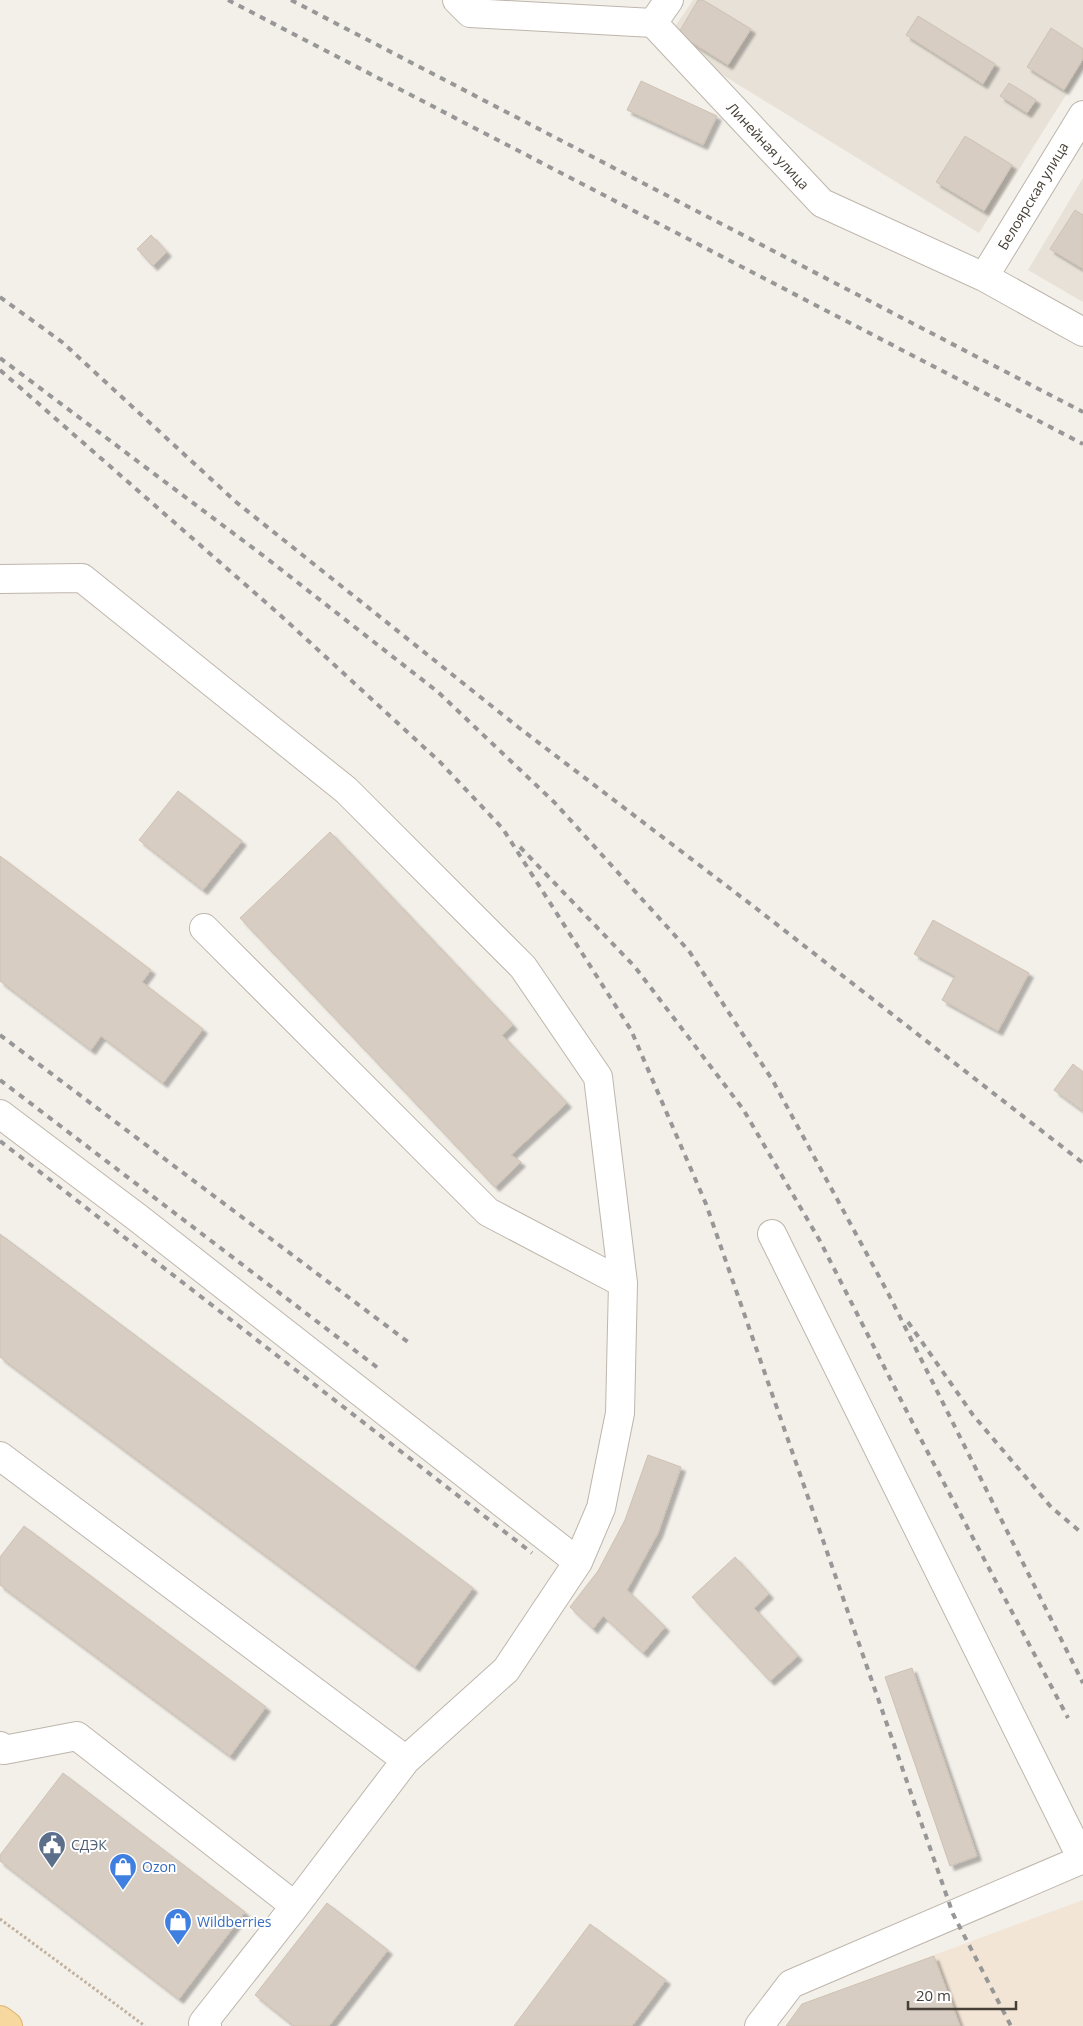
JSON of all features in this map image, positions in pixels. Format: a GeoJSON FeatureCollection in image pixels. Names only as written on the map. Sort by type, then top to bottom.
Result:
{"type":"FeatureCollection","features":[{"type":"Feature","properties":{"kind":"main road"},"geometry":{"type":"LineString","coordinates":[[0,2020],[8,2026]]}},
{"type":"Feature","properties":{"kind":"street"},"geometry":{"type":"LineString","coordinates":[[457,0],[470,13],[653,23],[668,0]]}},
{"type":"Feature","properties":{"kind":"street","name":"Линейная улица"},"geometry":{"type":"LineString","coordinates":[[653,23],[822,203],[984,278],[1083,332]]}},
{"type":"Feature","properties":{"kind":"street","name":"Белоярская улица"},"geometry":{"type":"LineString","coordinates":[[984,278],[1083,115]]}},
{"type":"Feature","properties":{"kind":"street"},"geometry":{"type":"LineString","coordinates":[[0,579],[82,578],[346,790],[523,967],[598,1077],[623,1283],[620,1413],[601,1508],[578,1562],[506,1670],[406,1760],[296,1906],[204,2023],[207,2026]]}},
{"type":"Feature","properties":{"kind":"street"},"geometry":{"type":"LineString","coordinates":[[204,928],[488,1212],[623,1283]]}},
{"type":"Feature","properties":{"kind":"street"},"geometry":{"type":"LineString","coordinates":[[0,1114],[138,1218],[578,1562]]}},
{"type":"Feature","properties":{"kind":"street"},"geometry":{"type":"LineString","coordinates":[[758,2026],[791,1984],[1083,1859],[772,1234]]}},
{"type":"Feature","properties":{"kind":"street"},"geometry":{"type":"LineString","coordinates":[[0,1456],[406,1760]]}},
{"type":"Feature","properties":{"kind":"street"},"geometry":{"type":"LineString","coordinates":[[0,1746],[4,1750],[77,1736],[296,1906]]}},
{"type":"Feature","properties":{"kind":"path"},"geometry":{"type":"LineString","coordinates":[[0,1920],[145,2026]]}},
{"type":"Feature","properties":{"kind":"shaded area"},"geometry":{"type":"Polygon","coordinates":[[[693,0],[1083,0],[1083,68],[979,233],[666,40],[693,0]]]}},
{"type":"Feature","properties":{"kind":"shaded area"},"geometry":{"type":"Polygon","coordinates":[[[1083,178],[1083,302],[1028,270],[1083,178]]]}},
{"type":"Feature","properties":{"kind":"shaded area"},"geometry":{"type":"Polygon","coordinates":[[[1083,1900],[1083,2026],[786,2026],[802,2004],[1083,1900]]]}},
{"type":"Feature","properties":{"kind":"building"},"geometry":{"type":"Polygon","coordinates":[[[698,0],[703,0],[751,29],[728,65],[678,34],[698,0]]]}},
{"type":"Feature","properties":{"kind":"building"},"geometry":{"type":"Polygon","coordinates":[[[918,16],[995,64],[983,84],[906,35],[918,16]]]}},
{"type":"Feature","properties":{"kind":"building"},"geometry":{"type":"Polygon","coordinates":[[[1051,28],[1083,49],[1083,59],[1064,90],[1027,67],[1051,28]]]}},
{"type":"Feature","properties":{"kind":"building"},"geometry":{"type":"Polygon","coordinates":[[[641,81],[717,116],[703,145],[627,110],[641,81]]]}},
{"type":"Feature","properties":{"kind":"building"},"geometry":{"type":"Polygon","coordinates":[[[1009,83],[1036,100],[1027,113],[1000,96],[1009,83]]]}},
{"type":"Feature","properties":{"kind":"building"},"geometry":{"type":"Polygon","coordinates":[[[965,136],[1012,165],[984,211],[936,182],[965,136]]]}},
{"type":"Feature","properties":{"kind":"building"},"geometry":{"type":"Polygon","coordinates":[[[1075,210],[1083,215],[1083,269],[1050,249],[1075,210]]]}},
{"type":"Feature","properties":{"kind":"building"},"geometry":{"type":"Polygon","coordinates":[[[151,235],[167,252],[153,266],[137,249],[151,235]]]}},
{"type":"Feature","properties":{"kind":"building"},"geometry":{"type":"Polygon","coordinates":[[[178,791],[242,841],[203,890],[139,840],[178,791]]]}},
{"type":"Feature","properties":{"kind":"building"},"geometry":{"type":"Polygon","coordinates":[[[330,832],[513,1025],[502,1035],[567,1103],[511,1155],[521,1162],[495,1187],[240,918],[330,832]]]}},
{"type":"Feature","properties":{"kind":"building"},"geometry":{"type":"Polygon","coordinates":[[[0,856],[151,970],[142,982],[203,1029],[163,1083],[101,1036],[91,1050],[0,981],[0,856]]]}},
{"type":"Feature","properties":{"kind":"building"},"geometry":{"type":"Polygon","coordinates":[[[933,920],[1029,973],[998,1031],[942,1000],[955,976],[914,954],[933,920]]]}},
{"type":"Feature","properties":{"kind":"building"},"geometry":{"type":"Polygon","coordinates":[[[1073,1064],[1083,1072],[1083,1111],[1054,1090],[1073,1064]]]}},
{"type":"Feature","properties":{"kind":"building"},"geometry":{"type":"Polygon","coordinates":[[[0,1234],[473,1588],[415,1667],[0,1357],[0,1234]]]}},
{"type":"Feature","properties":{"kind":"building"},"geometry":{"type":"Polygon","coordinates":[[[648,1455],[681,1467],[658,1533],[627,1590],[665,1627],[643,1653],[603,1616],[593,1629],[570,1607],[598,1571],[625,1520],[648,1455]]]}},
{"type":"Feature","properties":{"kind":"building"},"geometry":{"type":"Polygon","coordinates":[[[24,1526],[266,1707],[230,1756],[0,1585],[0,1557],[24,1526]]]}},
{"type":"Feature","properties":{"kind":"building"},"geometry":{"type":"Polygon","coordinates":[[[735,1557],[769,1594],[754,1608],[798,1656],[770,1681],[692,1597],[735,1557]]]}},
{"type":"Feature","properties":{"kind":"building"},"geometry":{"type":"Polygon","coordinates":[[[912,1668],[977,1856],[950,1866],[885,1677],[912,1668]]]}},
{"type":"Feature","properties":{"kind":"building"},"geometry":{"type":"Polygon","coordinates":[[[63,1773],[245,1912],[179,1999],[0,1861],[0,1855],[63,1773]]]}},
{"type":"Feature","properties":{"kind":"building"},"geometry":{"type":"Polygon","coordinates":[[[327,1903],[388,1950],[329,2026],[294,2026],[255,1995],[327,1903]]]}},
{"type":"Feature","properties":{"kind":"building"},"geometry":{"type":"Polygon","coordinates":[[[590,1924],[666,1980],[632,2026],[514,2026],[590,1924]]]}},
{"type":"Feature","properties":{"kind":"building"},"geometry":{"type":"Polygon","coordinates":[[[934,1956],[960,2026],[786,2026],[802,2004],[934,1956]]]}},
{"type":"Feature","properties":{"kind":"railway"},"geometry":{"type":"LineString","coordinates":[[228,0],[1083,444]]}},
{"type":"Feature","properties":{"kind":"railway"},"geometry":{"type":"LineString","coordinates":[[291,0],[1083,412]]}},
{"type":"Feature","properties":{"kind":"railway"},"geometry":{"type":"LineString","coordinates":[[0,297],[62,342],[236,502],[518,727],[757,909],[1083,1163]]}},
{"type":"Feature","properties":{"kind":"railway"},"geometry":{"type":"LineString","coordinates":[[0,358],[265,557],[438,692],[555,803],[689,951],[773,1081],[888,1293],[1083,1683]]}},
{"type":"Feature","properties":{"kind":"railway"},"geometry":{"type":"LineString","coordinates":[[0,370],[279,614],[440,762],[503,829],[631,1030],[706,1204],[953,1914],[1011,2026]]}},
{"type":"Feature","properties":{"kind":"railway"},"geometry":{"type":"LineString","coordinates":[[520,847],[635,967],[743,1109],[820,1241],[926,1449],[1068,1718]]}},
{"type":"Feature","properties":{"kind":"railway"},"geometry":{"type":"LineString","coordinates":[[0,1035],[408,1342]]}},
{"type":"Feature","properties":{"kind":"railway"},"geometry":{"type":"LineString","coordinates":[[0,1080],[378,1368]]}},
{"type":"Feature","properties":{"kind":"railway"},"geometry":{"type":"LineString","coordinates":[[0,1141],[532,1553]]}},
{"type":"Feature","properties":{"kind":"railway"},"geometry":{"type":"LineString","coordinates":[[908,1322],[973,1415],[1051,1507],[1083,1534]]}},
{"type":"Feature","properties":{"kind":"place","name":"СДЭК"},"geometry":{"type":"Point","coordinates":[52,1869]}},
{"type":"Feature","properties":{"kind":"place","name":"Ozon"},"geometry":{"type":"Point","coordinates":[123,1891]}},
{"type":"Feature","properties":{"kind":"place","name":"Wildberries"},"geometry":{"type":"Point","coordinates":[178,1946]}}]}
